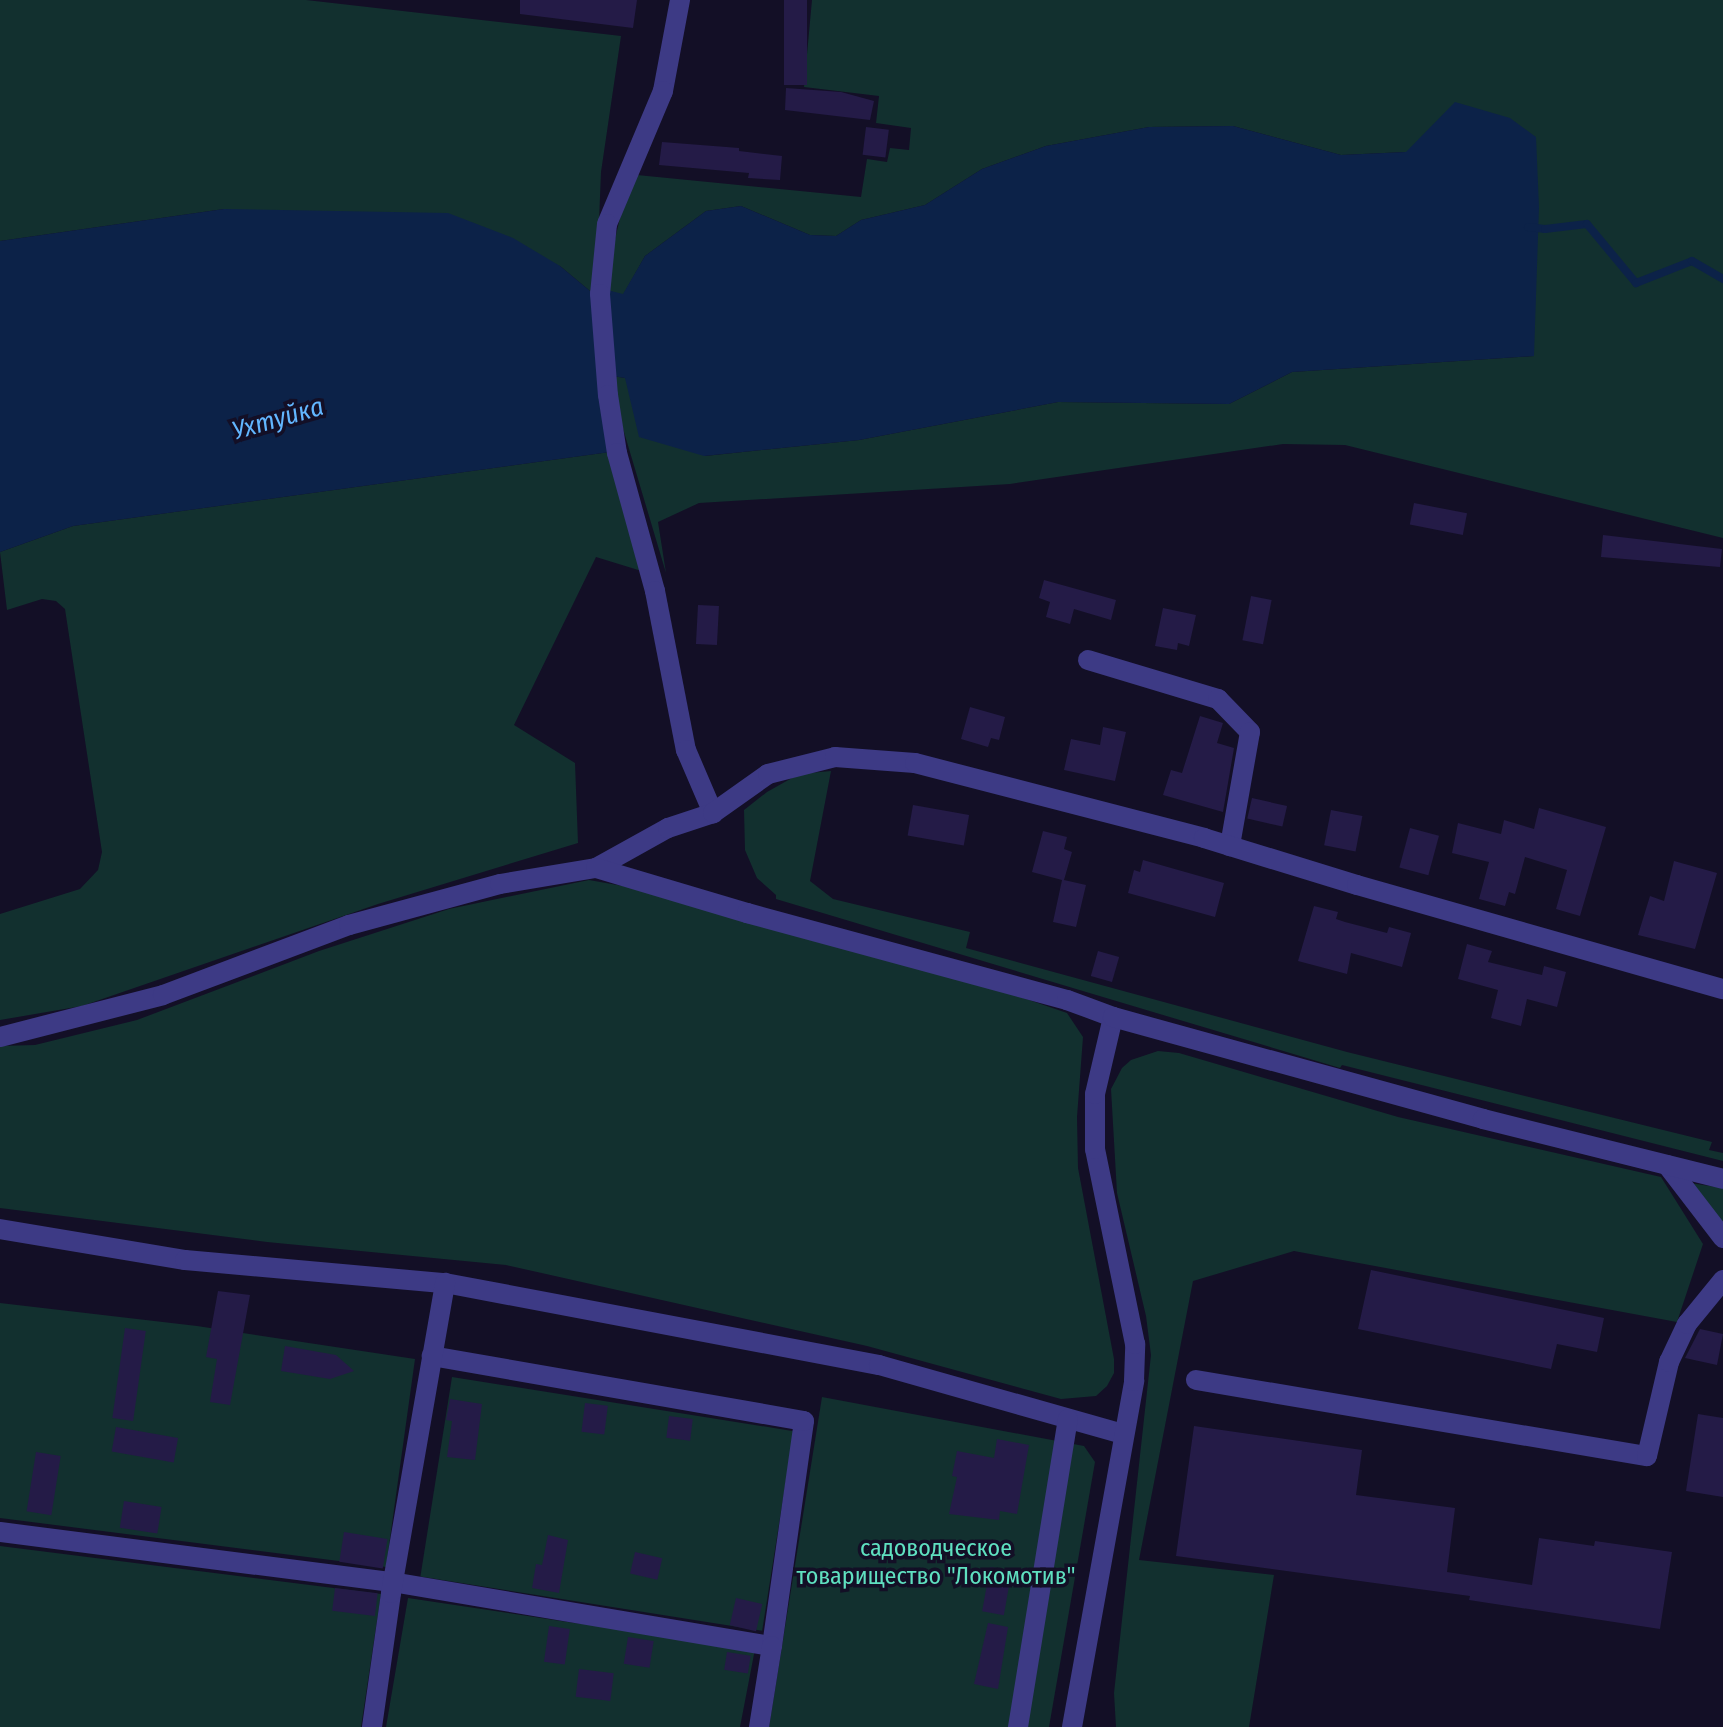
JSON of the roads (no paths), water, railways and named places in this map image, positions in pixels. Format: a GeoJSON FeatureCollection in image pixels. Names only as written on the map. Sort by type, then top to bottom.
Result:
{"type":"FeatureCollection","features":[{"type":"Feature","properties":{"kind":"street"},"geometry":{"type":"LineString","coordinates":[[680,0],[663,91],[607,224],[600,294],[608,395],[617,453],[655,591],[686,750],[713,813]]}},
{"type":"Feature","properties":{"kind":"street"},"geometry":{"type":"LineString","coordinates":[[1088,660],[1218,699],[1250,732],[1230,846]]}},
{"type":"Feature","properties":{"kind":"street"},"geometry":{"type":"LineString","coordinates":[[0,1037],[163,995],[349,925],[500,884],[596,868],[668,828],[713,813],[768,774],[835,757],[915,763],[1230,846],[1723,989]]}},
{"type":"Feature","properties":{"kind":"street"},"geometry":{"type":"LineString","coordinates":[[596,868],[747,913],[1067,1000],[1113,1017],[1483,1119],[1723,1179]]}},
{"type":"Feature","properties":{"kind":"street"},"geometry":{"type":"LineString","coordinates":[[1072,1726],[1129,1411],[1135,1344],[1095,1149],[1095,1094],[1113,1017]]}},
{"type":"Feature","properties":{"kind":"street"},"geometry":{"type":"LineString","coordinates":[[1667,1165],[1723,1238]]}},
{"type":"Feature","properties":{"kind":"street"},"geometry":{"type":"LineString","coordinates":[[0,1229],[185,1260],[445,1283],[879,1365],[1123,1434]]}},
{"type":"Feature","properties":{"kind":"street"},"geometry":{"type":"LineString","coordinates":[[1196,1380],[1647,1456],[1669,1362],[1687,1324],[1723,1280]]}},
{"type":"Feature","properties":{"kind":"street"},"geometry":{"type":"LineString","coordinates":[[372,1727],[392,1582],[445,1283]]}},
{"type":"Feature","properties":{"kind":"street"},"geometry":{"type":"LineString","coordinates":[[432,1356],[804,1421],[759,1727]]}},
{"type":"Feature","properties":{"kind":"street"},"geometry":{"type":"LineString","coordinates":[[1018,1727],[1068,1419]]}},
{"type":"Feature","properties":{"kind":"street"},"geometry":{"type":"LineString","coordinates":[[0,1532],[392,1582],[772,1646]]}},
{"type":"Feature","properties":{"kind":"water"},"geometry":{"type":"Polygon","coordinates":[[[1455,102],[1510,118],[1536,137],[1539,207],[1534,356],[1292,372],[1229,404],[1058,402],[859,440],[704,456],[639,437],[625,378],[607,375],[603,289],[623,294],[645,256],[706,211],[741,206],[810,235],[836,236],[861,220],[925,205],[982,169],[1046,146],[1149,127],[1233,126],[1341,155],[1406,152],[1455,102]]]}},
{"type":"Feature","properties":{"kind":"water","name":"Ухтуйка"},"geometry":{"type":"Polygon","coordinates":[[[224,209],[448,213],[513,238],[560,266],[596,296],[610,452],[73,526],[0,552],[0,241],[224,209]]]}},
{"type":"Feature","properties":{"kind":"waterway"},"geometry":{"type":"LineString","coordinates":[[1528,227],[1545,229],[1587,224],[1636,283],[1692,261],[1723,279]]}},
{"type":"Feature","properties":{"kind":"park label","name":"садоводческое товарищество \"Локомотив\""},"geometry":{"type":"Point","coordinates":[936,1563]}}]}
